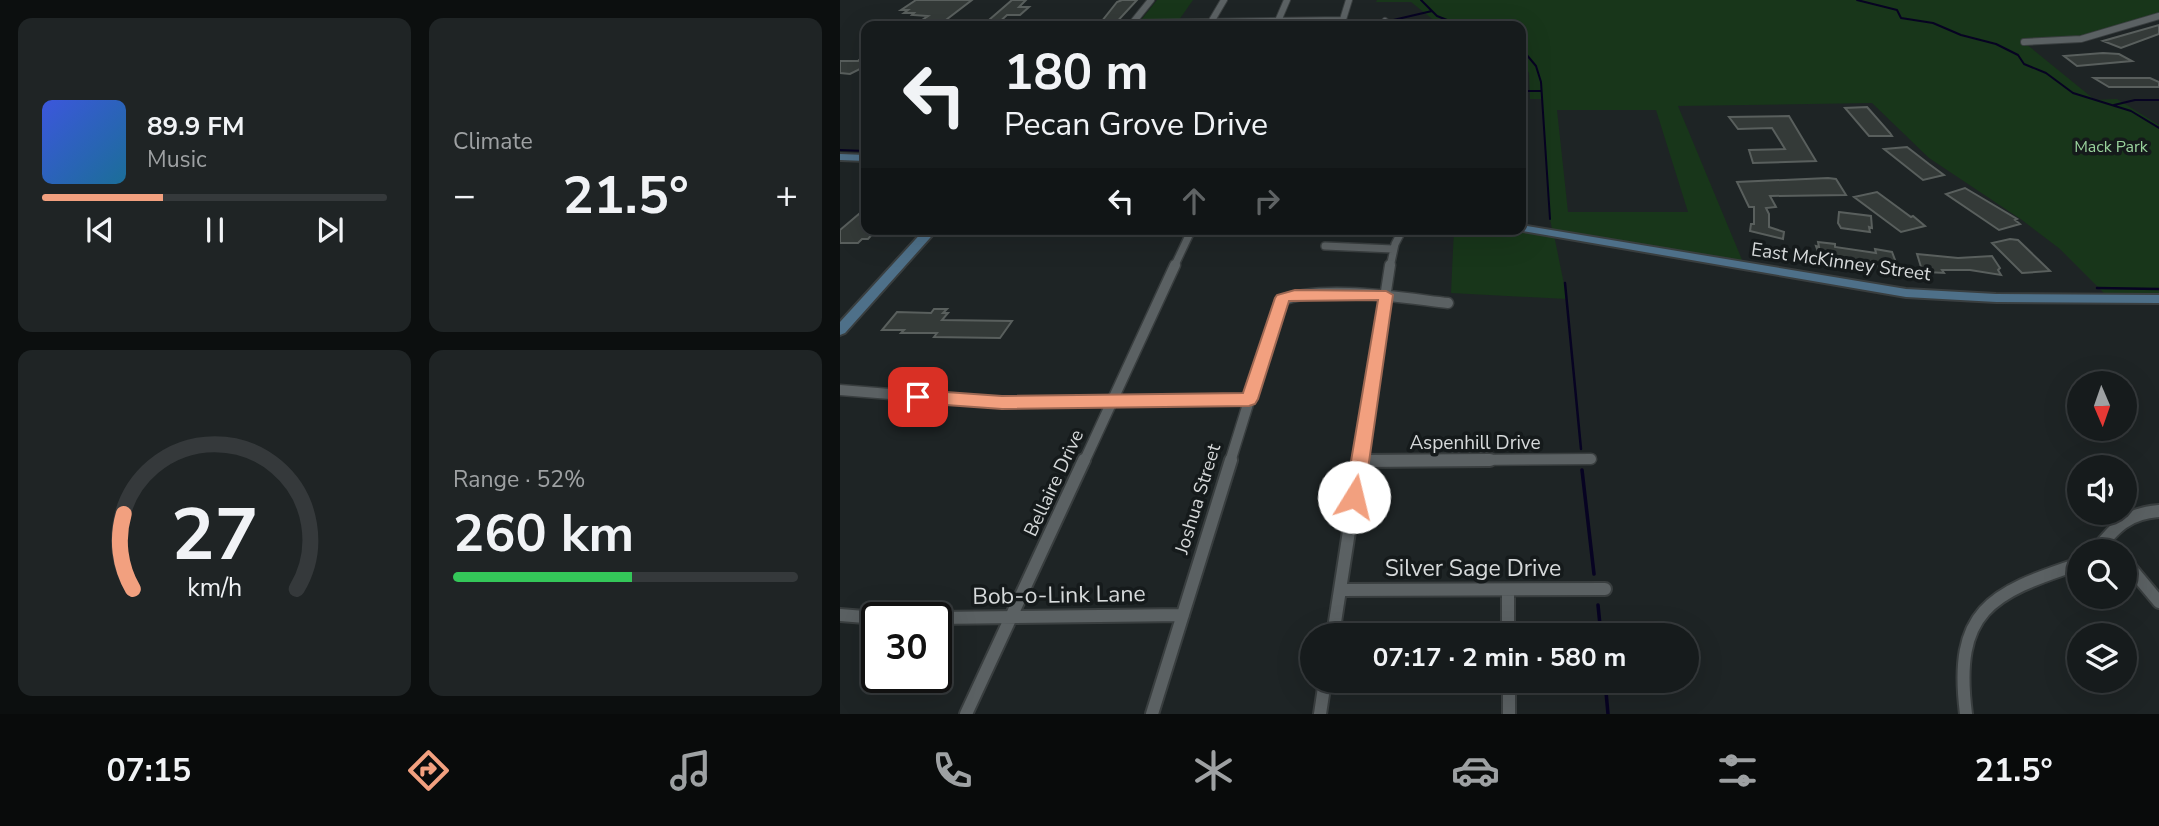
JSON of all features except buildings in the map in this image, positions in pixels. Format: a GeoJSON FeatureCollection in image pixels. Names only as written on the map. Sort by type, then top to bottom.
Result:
{"type":"FeatureCollection","features":[{"type":"Feature","properties":{"kind":"main road"},"geometry":{"type":"LineString","coordinates":[[840,157],[861,158]]}},
{"type":"Feature","properties":{"kind":"main road","name":"East McKinney Street"},"geometry":{"type":"LineString","coordinates":[[1526,230],[1906,293],[1996,298],[2159,299]]}},
{"type":"Feature","properties":{"kind":"main road"},"geometry":{"type":"LineString","coordinates":[[840,330],[927,235]]}},
{"type":"Feature","properties":{"kind":"street"},"geometry":{"type":"LineString","coordinates":[[1134,21],[1151,0]]}},
{"type":"Feature","properties":{"kind":"street"},"geometry":{"type":"LineString","coordinates":[[1212,21],[1224,0]]}},
{"type":"Feature","properties":{"kind":"street"},"geometry":{"type":"LineString","coordinates":[[1278,21],[1287,0]]}},
{"type":"Feature","properties":{"kind":"street"},"geometry":{"type":"LineString","coordinates":[[1343,21],[1349,0]]}},
{"type":"Feature","properties":{"kind":"street"},"geometry":{"type":"LineString","coordinates":[[2024,42],[2072,40],[2159,16]]}},
{"type":"Feature","properties":{"kind":"street","name":"Bellaire Drive"},"geometry":{"type":"LineString","coordinates":[[966,714],[1189,235]]}},
{"type":"Feature","properties":{"kind":"street"},"geometry":{"type":"LineString","coordinates":[[1335,623],[1393,248],[1401,235]]}},
{"type":"Feature","properties":{"kind":"street"},"geometry":{"type":"LineString","coordinates":[[1325,246],[1393,248]]}},
{"type":"Feature","properties":{"kind":"street","name":"Joshua Street"},"geometry":{"type":"LineString","coordinates":[[1152,714],[1278,306],[1284,297],[1295,295],[1386,295]]}},
{"type":"Feature","properties":{"kind":"street"},"geometry":{"type":"LineString","coordinates":[[1386,295],[1448,303]]}},
{"type":"Feature","properties":{"kind":"street"},"geometry":{"type":"LineString","coordinates":[[840,390],[993,403],[1249,399]]}},
{"type":"Feature","properties":{"kind":"street","name":"Aspenhill Drive"},"geometry":{"type":"LineString","coordinates":[[1360,461],[1591,459]]}},
{"type":"Feature","properties":{"kind":"street"},"geometry":{"type":"LineString","coordinates":[[2110,539],[2120,521],[2137,513],[2159,511]]}},
{"type":"Feature","properties":{"kind":"street"},"geometry":{"type":"LineString","coordinates":[[1966,714],[1962,684],[1964,655],[1970,633],[1982,612],[2006,591],[2067,568]]}},
{"type":"Feature","properties":{"kind":"street"},"geometry":{"type":"LineString","coordinates":[[2137,576],[2159,602]]}},
{"type":"Feature","properties":{"kind":"street","name":"Silver Sage Drive"},"geometry":{"type":"LineString","coordinates":[[1340,590],[1605,589]]}},
{"type":"Feature","properties":{"kind":"street"},"geometry":{"type":"LineString","coordinates":[[1508,590],[1508,623]]}},
{"type":"Feature","properties":{"kind":"street"},"geometry":{"type":"LineString","coordinates":[[840,615],[861,617]]}},
{"type":"Feature","properties":{"kind":"street","name":"Bob-o-Link Lane"},"geometry":{"type":"LineString","coordinates":[[952,618],[1182,615]]}},
{"type":"Feature","properties":{"kind":"street"},"geometry":{"type":"LineString","coordinates":[[1320,714],[1323,693]]}},
{"type":"Feature","properties":{"kind":"street"},"geometry":{"type":"LineString","coordinates":[[1509,693],[1509,714]]}},
{"type":"Feature","properties":{"kind":"green space"},"geometry":{"type":"Polygon","coordinates":[[[1157,0],[1193,0],[1179,20],[1141,20],[1157,0]]]}},
{"type":"Feature","properties":{"kind":"green space","name":"Mack Park"},"geometry":{"type":"Polygon","coordinates":[[[2159,0],[2159,16],[2090,37],[2025,43],[2095,100],[2117,99],[2159,125],[2159,299],[2110,299],[2060,249],[2022,220],[1929,158],[1872,103],[1678,106],[1745,267],[1554,235],[1567,299],[1451,293],[1454,235],[1526,235],[1526,229],[1553,234],[1542,99],[1530,99],[1529,73],[1526,69],[1526,21],[1435,21],[1411,2],[1376,2],[2159,0]],[[1557,110],[1568,212],[1688,212],[1656,110],[1557,110]]]}},
{"type":"Feature","properties":{"kind":"waterway"},"geometry":{"type":"LineString","coordinates":[[1421,0],[1432,11]]}},
{"type":"Feature","properties":{"kind":"waterway"},"geometry":{"type":"LineString","coordinates":[[1857,0],[1897,10],[1901,18],[1933,23],[1961,35],[1996,44],[2018,55],[2024,64],[2046,73],[2073,93],[2131,111],[2159,128]]}},
{"type":"Feature","properties":{"kind":"waterway"},"geometry":{"type":"LineString","coordinates":[[1389,21],[1432,11]]}},
{"type":"Feature","properties":{"kind":"waterway"},"geometry":{"type":"LineString","coordinates":[[1432,11],[1450,21]]}},
{"type":"Feature","properties":{"kind":"waterway"},"geometry":{"type":"LineString","coordinates":[[1526,54],[1536,66],[1541,82],[1550,219]]}},
{"type":"Feature","properties":{"kind":"waterway"},"geometry":{"type":"LineString","coordinates":[[1526,91],[1541,91]]}},
{"type":"Feature","properties":{"kind":"waterway"},"geometry":{"type":"LineString","coordinates":[[2114,105],[2135,100],[2159,100]]}},
{"type":"Feature","properties":{"kind":"waterway"},"geometry":{"type":"LineString","coordinates":[[840,150],[861,151]]}},
{"type":"Feature","properties":{"kind":"waterway"},"geometry":{"type":"LineString","coordinates":[[1565,283],[1581,449]]}},
{"type":"Feature","properties":{"kind":"waterway"},"geometry":{"type":"LineString","coordinates":[[2097,288],[2159,289]]}},
{"type":"Feature","properties":{"kind":"waterway"},"geometry":{"type":"LineString","coordinates":[[1582,470],[1594,574]]}},
{"type":"Feature","properties":{"kind":"waterway"},"geometry":{"type":"LineString","coordinates":[[1598,605],[1600,623]]}},
{"type":"Feature","properties":{"kind":"waterway"},"geometry":{"type":"LineString","coordinates":[[1606,693],[1608,714]]}},
{"type":"Feature","properties":{"kind":"route"},"geometry":{"type":"LineString","coordinates":[[918,397],[1002,403],[1249,399],[1282,298],[1289,295],[1386,295],[1354,497]]}}]}
